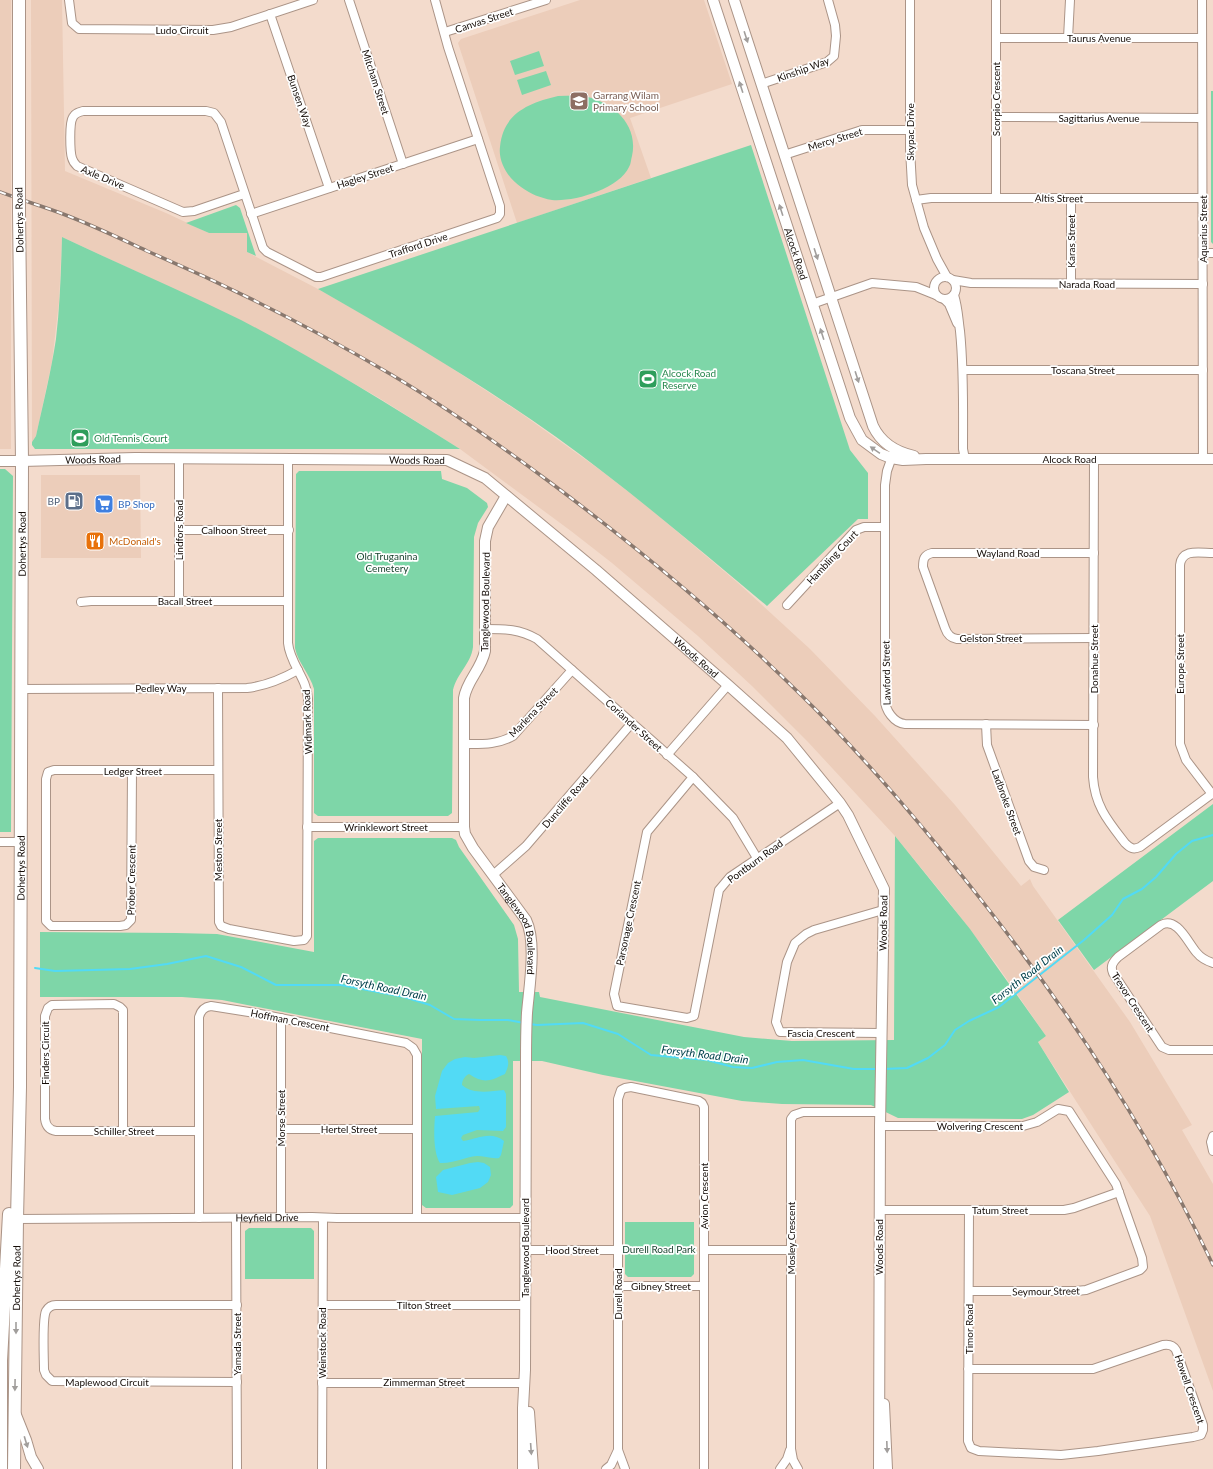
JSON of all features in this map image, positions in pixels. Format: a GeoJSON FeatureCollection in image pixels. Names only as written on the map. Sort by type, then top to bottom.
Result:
{"type":"FeatureCollection","features":[{"type":"Feature","properties":{"kind":"main road","name":"Dohertys Road"},"geometry":{"type":"LineString","coordinates":[[1,1469],[1,1361],[13,1219],[20,1087],[22,461],[19,212],[19,0]]}},
{"type":"Feature","properties":{"kind":"main road","name":"Dohertys Road"},"geometry":{"type":"LineString","coordinates":[[13,1219],[15,1413],[14,1469]]}},
{"type":"Feature","properties":{"kind":"street","name":"Ludo Circuit"},"geometry":{"type":"LineString","coordinates":[[69,0],[72,23],[74,26],[83,29],[213,30],[231,27],[313,0]]}},
{"type":"Feature","properties":{"kind":"street","name":"Mitcham Street"},"geometry":{"type":"LineString","coordinates":[[349,0],[403,164]]}},
{"type":"Feature","properties":{"kind":"street","name":"Trafford Drive"},"geometry":{"type":"LineString","coordinates":[[214,113],[221,122],[264,250],[310,275],[318,277],[494,220],[500,214],[500,206],[435,0]]}},
{"type":"Feature","properties":{"kind":"street","name":"Canvas Street"},"geometry":{"type":"LineString","coordinates":[[445,32],[523,4],[546,0]]}},
{"type":"Feature","properties":{"kind":"street","name":"Alcock Road"},"geometry":{"type":"LineString","coordinates":[[713,0],[850,418],[857,432],[866,443],[881,454],[893,454]]}},
{"type":"Feature","properties":{"kind":"street","name":"Alcock Road"},"geometry":{"type":"LineString","coordinates":[[734,0],[873,426],[893,454],[903,460],[1208,459]]}},
{"type":"Feature","properties":{"kind":"street","name":"Kinship Way"},"geometry":{"type":"LineString","coordinates":[[761,84],[827,62],[833,58],[836,51],[836,25],[828,0]]}},
{"type":"Feature","properties":{"kind":"street","name":"Skypac Drive"},"geometry":{"type":"LineString","coordinates":[[910,0],[910,167],[916,200],[924,228],[937,259],[950,279]]}},
{"type":"Feature","properties":{"kind":"street","name":"Scorpio Crescent"},"geometry":{"type":"LineString","coordinates":[[996,0],[996,197]]}},
{"type":"Feature","properties":{"kind":"street"},"geometry":{"type":"LineString","coordinates":[[1068,38],[1070,0]]}},
{"type":"Feature","properties":{"kind":"street","name":"Aquarius Street"},"geometry":{"type":"LineString","coordinates":[[1202,0],[1203,370],[1208,459]]}},
{"type":"Feature","properties":{"kind":"street","name":"Bunsen Way"},"geometry":{"type":"LineString","coordinates":[[270,14],[329,188]]}},
{"type":"Feature","properties":{"kind":"street","name":"Taurus Avenue"},"geometry":{"type":"LineString","coordinates":[[996,38],[1202,38]]}},
{"type":"Feature","properties":{"kind":"street","name":"Axle Drive"},"geometry":{"type":"LineString","coordinates":[[214,113],[206,111],[80,112],[74,115],[71,121],[72,159],[77,166],[184,212],[194,211],[244,194]]}},
{"type":"Feature","properties":{"kind":"street","name":"Sagittarius Avenue"},"geometry":{"type":"LineString","coordinates":[[996,117],[1202,118]]}},
{"type":"Feature","properties":{"kind":"street","name":"Mercy Street"},"geometry":{"type":"LineString","coordinates":[[784,155],[862,130],[910,130]]}},
{"type":"Feature","properties":{"kind":"street","name":"Hagley Street"},"geometry":{"type":"LineString","coordinates":[[251,214],[478,139]]}},
{"type":"Feature","properties":{"kind":"street","name":"Altis Street"},"geometry":{"type":"LineString","coordinates":[[916,200],[931,198],[996,197],[1203,198]]}},
{"type":"Feature","properties":{"kind":"street","name":"Karas Street"},"geometry":{"type":"LineString","coordinates":[[1071,198],[1071,284]]}},
{"type":"Feature","properties":{"kind":"street"},"geometry":{"type":"LineString","coordinates":[[1203,254],[1213,253]]}},
{"type":"Feature","properties":{"kind":"street","name":"Skypac Drive"},"geometry":{"type":"LineString","coordinates":[[936,282],[937,259]]}},
{"type":"Feature","properties":{"kind":"street"},"geometry":{"type":"LineString","coordinates":[[916,287],[936,282],[942,277],[950,279],[956,286],[955,294],[959,313],[963,370],[963,449],[965,459]]}},
{"type":"Feature","properties":{"kind":"street","name":"Narada Road"},"geometry":{"type":"LineString","coordinates":[[950,279],[971,284],[1203,284]]}},
{"type":"Feature","properties":{"kind":"street"},"geometry":{"type":"LineString","coordinates":[[936,282],[933,289],[936,295]]}},
{"type":"Feature","properties":{"kind":"street"},"geometry":{"type":"LineString","coordinates":[[812,304],[872,283],[916,287],[936,295],[949,304],[959,325]]}},
{"type":"Feature","properties":{"kind":"street","name":"Narada Road"},"geometry":{"type":"LineString","coordinates":[[955,294],[971,284]]}},
{"type":"Feature","properties":{"kind":"street"},"geometry":{"type":"LineString","coordinates":[[944,300],[955,294]]}},
{"type":"Feature","properties":{"kind":"street","name":"Toscana Street"},"geometry":{"type":"LineString","coordinates":[[963,370],[1203,370]]}},
{"type":"Feature","properties":{"kind":"street","name":"Lawford Street"},"geometry":{"type":"LineString","coordinates":[[893,454],[885,480],[886,708],[897,721],[902,724],[1094,725]]}},
{"type":"Feature","properties":{"kind":"street","name":"Woods Road"},"geometry":{"type":"LineString","coordinates":[[0,461],[180,458],[447,460],[484,478],[596,570],[787,738],[848,815],[884,889],[880,1112],[878,1469]]}},
{"type":"Feature","properties":{"kind":"street","name":"Lindfors Road"},"geometry":{"type":"LineString","coordinates":[[179,601],[180,458]]}},
{"type":"Feature","properties":{"kind":"street","name":"Widmark Road"},"geometry":{"type":"LineString","coordinates":[[288,459],[289,652],[305,682],[308,691],[307,936],[304,940]]}},
{"type":"Feature","properties":{"kind":"street","name":"Donahue Street"},"geometry":{"type":"LineString","coordinates":[[1094,459],[1094,776],[1096,797],[1104,815],[1125,843],[1131,848],[1140,847],[1212,793]]}},
{"type":"Feature","properties":{"kind":"street","name":"Tanglewood Boulevard"},"geometry":{"type":"LineString","coordinates":[[506,496],[488,527],[485,542],[486,629],[483,659],[465,691],[464,827],[469,840],[528,925],[530,935],[531,954],[527,1014],[526,1062],[525,1382],[523,1408],[523,1469]]}},
{"type":"Feature","properties":{"kind":"street","name":"Hambling Court"},"geometry":{"type":"LineString","coordinates":[[787,605],[856,530],[864,527],[885,527]]}},
{"type":"Feature","properties":{"kind":"street","name":"Calhoon Street"},"geometry":{"type":"LineString","coordinates":[[179,530],[289,530]]}},
{"type":"Feature","properties":{"kind":"street","name":"Wayland Road"},"geometry":{"type":"LineString","coordinates":[[924,557],[927,554],[932,553],[1094,553]]}},
{"type":"Feature","properties":{"kind":"street","name":"Europe Street"},"geometry":{"type":"LineString","coordinates":[[1212,793],[1186,760],[1180,744],[1180,560],[1188,553],[1213,553]]}},
{"type":"Feature","properties":{"kind":"street","name":"Gelston Street"},"geometry":{"type":"LineString","coordinates":[[924,557],[923,567],[946,632],[951,637],[1094,638]]}},
{"type":"Feature","properties":{"kind":"street","name":"Bacall Street"},"geometry":{"type":"LineString","coordinates":[[81,602],[288,601]]}},
{"type":"Feature","properties":{"kind":"street","name":"Coriander Street"},"geometry":{"type":"LineString","coordinates":[[486,629],[514,630],[526,633],[537,639],[693,778],[733,818],[757,858]]}},
{"type":"Feature","properties":{"kind":"street","name":"Pedley Way"},"geometry":{"type":"LineString","coordinates":[[21,689],[256,687],[298,670]]}},
{"type":"Feature","properties":{"kind":"street","name":"Marlena Street"},"geometry":{"type":"LineString","coordinates":[[464,744],[496,743],[505,741],[513,736],[572,670]]}},
{"type":"Feature","properties":{"kind":"street"},"geometry":{"type":"LineString","coordinates":[[667,755],[728,685]]}},
{"type":"Feature","properties":{"kind":"street","name":"Meston Street"},"geometry":{"type":"LineString","coordinates":[[218,688],[218,922],[221,926],[229,930],[294,941],[304,940]]}},
{"type":"Feature","properties":{"kind":"street","name":"Duncliffe Road"},"geometry":{"type":"LineString","coordinates":[[494,875],[526,846],[632,724]]}},
{"type":"Feature","properties":{"kind":"street","name":"Ladbroke Street"},"geometry":{"type":"LineString","coordinates":[[986,724],[987,744],[1029,861],[1034,867],[1044,870]]}},
{"type":"Feature","properties":{"kind":"street","name":"Ledger Street"},"geometry":{"type":"LineString","coordinates":[[48,772],[54,770],[218,770]]}},
{"type":"Feature","properties":{"kind":"street","name":"Prober Crescent"},"geometry":{"type":"LineString","coordinates":[[48,772],[46,779],[46,921],[48,924],[54,926],[126,926],[129,924],[132,914],[132,771]]}},
{"type":"Feature","properties":{"kind":"street","name":"Parsonage Crescent"},"geometry":{"type":"LineString","coordinates":[[693,778],[646,832],[614,994],[617,1006],[687,1018],[694,1016]]}},
{"type":"Feature","properties":{"kind":"street","name":"Pontburn Road"},"geometry":{"type":"LineString","coordinates":[[694,1016],[719,890],[730,877],[840,803]]}},
{"type":"Feature","properties":{"kind":"street","name":"Wrinklewort Street"},"geometry":{"type":"LineString","coordinates":[[308,827],[464,827]]}},
{"type":"Feature","properties":{"kind":"street"},"geometry":{"type":"LineString","coordinates":[[0,842],[21,842]]}},
{"type":"Feature","properties":{"kind":"street","name":"Fascia Crescent"},"geometry":{"type":"LineString","coordinates":[[881,1034],[780,1032],[776,1022],[788,962],[795,943],[806,934],[814,930],[883,910]]}},
{"type":"Feature","properties":{"kind":"street","name":"Trevor Crescent"},"geometry":{"type":"LineString","coordinates":[[1213,963],[1200,956],[1175,925],[1167,923],[1161,925],[1118,957],[1111,968],[1162,1047],[1169,1050],[1213,1050]]}},
{"type":"Feature","properties":{"kind":"street","name":"Finders Circuit"},"geometry":{"type":"LineString","coordinates":[[49,1128],[45,1119],[46,1011],[52,1005],[56,1004],[114,1004],[120,1007],[124,1013],[123,1131]]}},
{"type":"Feature","properties":{"kind":"street","name":"Hoffman Crescent"},"geometry":{"type":"LineString","coordinates":[[199,1218],[199,1017],[200,1012],[206,1007],[220,1007],[398,1041],[410,1045],[416,1051],[417,1218]]}},
{"type":"Feature","properties":{"kind":"street","name":"Morse Street"},"geometry":{"type":"LineString","coordinates":[[281,1018],[281,1217]]}},
{"type":"Feature","properties":{"kind":"street","name":"Avion Crescent"},"geometry":{"type":"LineString","coordinates":[[621,1090],[631,1087],[693,1100],[702,1103],[704,1107],[704,1469]]}},
{"type":"Feature","properties":{"kind":"street","name":"Durell Road"},"geometry":{"type":"LineString","coordinates":[[621,1090],[618,1099],[618,1450],[625,1469]]}},
{"type":"Feature","properties":{"kind":"street","name":"Wolvering Crescent"},"geometry":{"type":"LineString","coordinates":[[880,1126],[1023,1126],[1037,1122],[1058,1109],[1069,1111],[1113,1179],[1142,1258],[1143,1267]]}},
{"type":"Feature","properties":{"kind":"street","name":"Mosley Crescent"},"geometry":{"type":"LineString","coordinates":[[798,1469],[793,1460],[791,1449],[792,1119],[794,1115],[803,1112],[880,1112]]}},
{"type":"Feature","properties":{"kind":"street","name":"Schiller Street"},"geometry":{"type":"LineString","coordinates":[[49,1128],[56,1131],[200,1131]]}},
{"type":"Feature","properties":{"kind":"street","name":"Hertel Street"},"geometry":{"type":"LineString","coordinates":[[281,1129],[417,1129]]}},
{"type":"Feature","properties":{"kind":"street"},"geometry":{"type":"LineString","coordinates":[[1213,1136],[1211,1142],[1213,1151]]}},
{"type":"Feature","properties":{"kind":"street","name":"Tatum Street"},"geometry":{"type":"LineString","coordinates":[[879,1210],[1064,1210],[1074,1208],[1119,1192]]}},
{"type":"Feature","properties":{"kind":"street","name":"Timor Road"},"geometry":{"type":"LineString","coordinates":[[969,1210],[968,1441],[971,1448]]}},
{"type":"Feature","properties":{"kind":"street","name":"Heyfield Drive"},"geometry":{"type":"LineString","coordinates":[[13,1219],[281,1217],[526,1218]]}},
{"type":"Feature","properties":{"kind":"street","name":"Yamada Street"},"geometry":{"type":"LineString","coordinates":[[236,1218],[237,1469]]}},
{"type":"Feature","properties":{"kind":"street","name":"Weinstock Road"},"geometry":{"type":"LineString","coordinates":[[322,1469],[323,1218]]}},
{"type":"Feature","properties":{"kind":"street","name":"Hood Street"},"geometry":{"type":"LineString","coordinates":[[525,1250],[618,1250]]}},
{"type":"Feature","properties":{"kind":"street"},"geometry":{"type":"LineString","coordinates":[[704,1250],[791,1250]]}},
{"type":"Feature","properties":{"kind":"street","name":"Seymour Street"},"geometry":{"type":"LineString","coordinates":[[969,1291],[1086,1290],[1135,1273],[1143,1267]]}},
{"type":"Feature","properties":{"kind":"street","name":"Gibney Street"},"geometry":{"type":"LineString","coordinates":[[618,1286],[704,1286]]}},
{"type":"Feature","properties":{"kind":"street","name":"Maplewood Circuit"},"geometry":{"type":"LineString","coordinates":[[236,1382],[52,1381],[46,1375],[44,1370],[44,1317],[51,1305],[237,1305]]}},
{"type":"Feature","properties":{"kind":"street","name":"Tilton Street"},"geometry":{"type":"LineString","coordinates":[[323,1305],[525,1305]]}},
{"type":"Feature","properties":{"kind":"street","name":"Howell Crescent"},"geometry":{"type":"LineString","coordinates":[[968,1369],[1093,1369],[1169,1344],[1176,1350],[1203,1425],[1201,1435],[1197,1436],[1062,1455],[979,1451],[971,1448]]}},
{"type":"Feature","properties":{"kind":"street","name":"Woods Road"},"geometry":{"type":"LineString","coordinates":[[879,1352],[886,1421],[888,1469]]}},
{"type":"Feature","properties":{"kind":"street","name":"Zimmerman Street"},"geometry":{"type":"LineString","coordinates":[[322,1382],[525,1382]]}},
{"type":"Feature","properties":{"kind":"street","name":"Tanglewood Boulevard"},"geometry":{"type":"LineString","coordinates":[[525,1382],[533,1469]]}},
{"type":"Feature","properties":{"kind":"street"},"geometry":{"type":"LineString","coordinates":[[15,1413],[26,1440],[30,1457],[38,1469]]}},
{"type":"Feature","properties":{"kind":"street","name":"Mosley Crescent"},"geometry":{"type":"LineString","coordinates":[[780,1469],[787,1459],[791,1449]]}},
{"type":"Feature","properties":{"kind":"street"},"geometry":{"type":"LineString","coordinates":[[606,1469],[610,1465],[618,1450]]}},
{"type":"Feature","properties":{"kind":"shaded area"},"geometry":{"type":"Polygon","coordinates":[[[0,0],[11,0],[11,449],[0,449],[0,0]]]}},
{"type":"Feature","properties":{"kind":"shaded area"},"geometry":{"type":"Polygon","coordinates":[[[31,0],[62,0],[65,171],[166,213],[209,233],[247,233],[247,252],[318,289],[415,344],[522,414],[603,472],[648,507],[737,582],[810,649],[875,716],[955,805],[1021,886],[1030,879],[1033,886],[1130,1022],[1192,1125],[1182,1130],[1213,1184],[1213,1391],[1150,1216],[1038,1042],[1046,1036],[997,965],[945,897],[895,836],[808,742],[752,686],[698,636],[612,563],[460,449],[379,398],[240,320],[62,237],[59,302],[52,362],[36,436],[32,442],[31,0]]]}},
{"type":"Feature","properties":{"kind":"shaded area","name":"Garrang Wilam Primary School"},"geometry":{"type":"Polygon","coordinates":[[[580,0],[704,0],[732,84],[630,118],[651,178],[517,223],[458,43],[461,39],[580,0]]]}},
{"type":"Feature","properties":{"kind":"shaded area"},"geometry":{"type":"Polygon","coordinates":[[[41,475],[140,475],[141,558],[41,558],[41,475]]]}},
{"type":"Feature","properties":{"kind":"green space"},"geometry":{"type":"Polygon","coordinates":[[[539,51],[544,66],[515,75],[510,61],[539,51]]]}},
{"type":"Feature","properties":{"kind":"green space"},"geometry":{"type":"Polygon","coordinates":[[[546,71],[551,85],[522,95],[517,80],[546,71]]]}},
{"type":"Feature","properties":{"kind":"green space"},"geometry":{"type":"Polygon","coordinates":[[[1211,91],[1213,91],[1213,244],[1211,242],[1211,91]]]}},
{"type":"Feature","properties":{"kind":"green space"},"geometry":{"type":"Polygon","coordinates":[[[558,96],[583,96],[604,103],[621,116],[627,124],[633,144],[630,166],[624,175],[616,182],[606,188],[583,196],[572,199],[552,200],[532,194],[512,180],[503,165],[500,147],[502,135],[506,126],[519,111],[537,102],[558,96]]]}},
{"type":"Feature","properties":{"kind":"green space","name":"Alcock Road Reserve"},"geometry":{"type":"Polygon","coordinates":[[[751,145],[850,450],[868,473],[868,519],[858,519],[767,606],[624,488],[535,422],[428,353],[318,289],[751,145]]]}},
{"type":"Feature","properties":{"kind":"green space"},"geometry":{"type":"Polygon","coordinates":[[[236,205],[240,208],[256,256],[247,252],[247,233],[209,233],[186,223],[236,205]]]}},
{"type":"Feature","properties":{"kind":"green space"},"geometry":{"type":"Polygon","coordinates":[[[62,237],[241,320],[352,382],[460,449],[35,449],[32,442],[36,436],[56,339],[62,237]]]}},
{"type":"Feature","properties":{"kind":"green space"},"geometry":{"type":"Polygon","coordinates":[[[0,469],[5,469],[13,476],[11,832],[0,832],[0,469]]]}},
{"type":"Feature","properties":{"kind":"green space","name":"Old Truganina Cemetery"},"geometry":{"type":"Polygon","coordinates":[[[299,471],[441,471],[442,479],[467,488],[487,503],[488,507],[478,523],[474,537],[472,653],[453,690],[452,813],[448,816],[318,816],[314,813],[314,689],[295,648],[296,474],[299,471]]]}},
{"type":"Feature","properties":{"kind":"green space"},"geometry":{"type":"Polygon","coordinates":[[[1213,804],[1213,881],[1094,970],[1058,920],[1213,804]]]}},
{"type":"Feature","properties":{"kind":"green space"},"geometry":{"type":"Polygon","coordinates":[[[895,836],[970,929],[1046,1036],[1038,1042],[1069,1092],[1033,1115],[1022,1119],[898,1118],[871,1105],[782,1104],[742,1101],[603,1075],[542,1061],[513,1061],[513,1205],[510,1208],[426,1208],[422,1205],[422,1039],[222,1000],[182,997],[40,997],[40,932],[217,934],[314,952],[314,841],[318,838],[452,838],[456,840],[459,847],[514,925],[518,939],[519,992],[539,992],[540,997],[744,1037],[792,1041],[894,1040],[895,836]]]}},
{"type":"Feature","properties":{"kind":"green space","name":"Durell Road Park"},"geometry":{"type":"Polygon","coordinates":[[[625,1222],[694,1222],[694,1274],[691,1277],[628,1277],[625,1274],[625,1222]]]}},
{"type":"Feature","properties":{"kind":"green space"},"geometry":{"type":"Polygon","coordinates":[[[249,1228],[311,1228],[314,1231],[314,1279],[245,1279],[245,1231],[249,1228]]]}},
{"type":"Feature","properties":{"kind":"water"},"geometry":{"type":"Polygon","coordinates":[[[500,1055],[506,1056],[508,1061],[508,1067],[505,1074],[491,1080],[483,1080],[469,1074],[464,1078],[462,1085],[471,1090],[477,1091],[504,1090],[506,1094],[506,1127],[503,1131],[477,1130],[463,1135],[461,1138],[463,1141],[484,1136],[494,1136],[499,1138],[504,1141],[501,1155],[499,1158],[477,1156],[440,1163],[435,1147],[435,1116],[478,1112],[480,1109],[479,1106],[436,1109],[435,1096],[442,1071],[448,1063],[455,1059],[500,1055]]]}},
{"type":"Feature","properties":{"kind":"water"},"geometry":{"type":"Polygon","coordinates":[[[478,1162],[484,1163],[490,1167],[491,1175],[488,1182],[480,1188],[452,1195],[438,1192],[436,1177],[443,1170],[478,1162]]]}},
{"type":"Feature","properties":{"kind":"waterway","name":"Forsyth Road Drain"},"geometry":{"type":"LineString","coordinates":[[883,1069],[907,1068],[928,1058],[945,1045],[955,1030],[969,1021],[999,1007],[1084,940],[1112,915],[1123,899],[1142,889],[1156,877],[1176,854],[1192,841],[1213,835]]}},
{"type":"Feature","properties":{"kind":"waterway","name":"Forsyth Road Drain"},"geometry":{"type":"LineString","coordinates":[[35,968],[55,971],[130,969],[167,964],[206,956],[241,967],[276,985],[341,985],[404,997],[430,1005],[454,1019],[508,1020],[524,1023]]}},
{"type":"Feature","properties":{"kind":"waterway","name":"Forsyth Road Drain"},"geometry":{"type":"LineString","coordinates":[[530,1024],[583,1023],[618,1034],[651,1055],[707,1060],[733,1067],[752,1068],[777,1062],[803,1060],[854,1069],[877,1069]]}},
{"type":"Feature","properties":{"kind":"railway"},"geometry":{"type":"LineString","coordinates":[[0,192],[55,211],[84,223],[210,279],[302,325],[392,375],[473,427],[551,483],[616,533],[710,610],[770,665],[824,718],[873,770],[942,851],[1019,948],[1080,1035],[1138,1125],[1189,1217],[1213,1265]]}},
{"type":"Feature","properties":{"kind":"place","name":"Garrang Wilam Primary School"},"geometry":{"type":"Point","coordinates":[579,101]}},
{"type":"Feature","properties":{"kind":"place","name":"Alcock Road Reserve"},"geometry":{"type":"Point","coordinates":[648,379]}},
{"type":"Feature","properties":{"kind":"place","name":"Old Tennis Court"},"geometry":{"type":"Point","coordinates":[80,438]}},
{"type":"Feature","properties":{"kind":"place","name":"BP"},"geometry":{"type":"Point","coordinates":[74,501]}},
{"type":"Feature","properties":{"kind":"place","name":"BP Shop"},"geometry":{"type":"Point","coordinates":[104,504]}},
{"type":"Feature","properties":{"kind":"place","name":"McDonald's"},"geometry":{"type":"Point","coordinates":[95,541]}}]}
